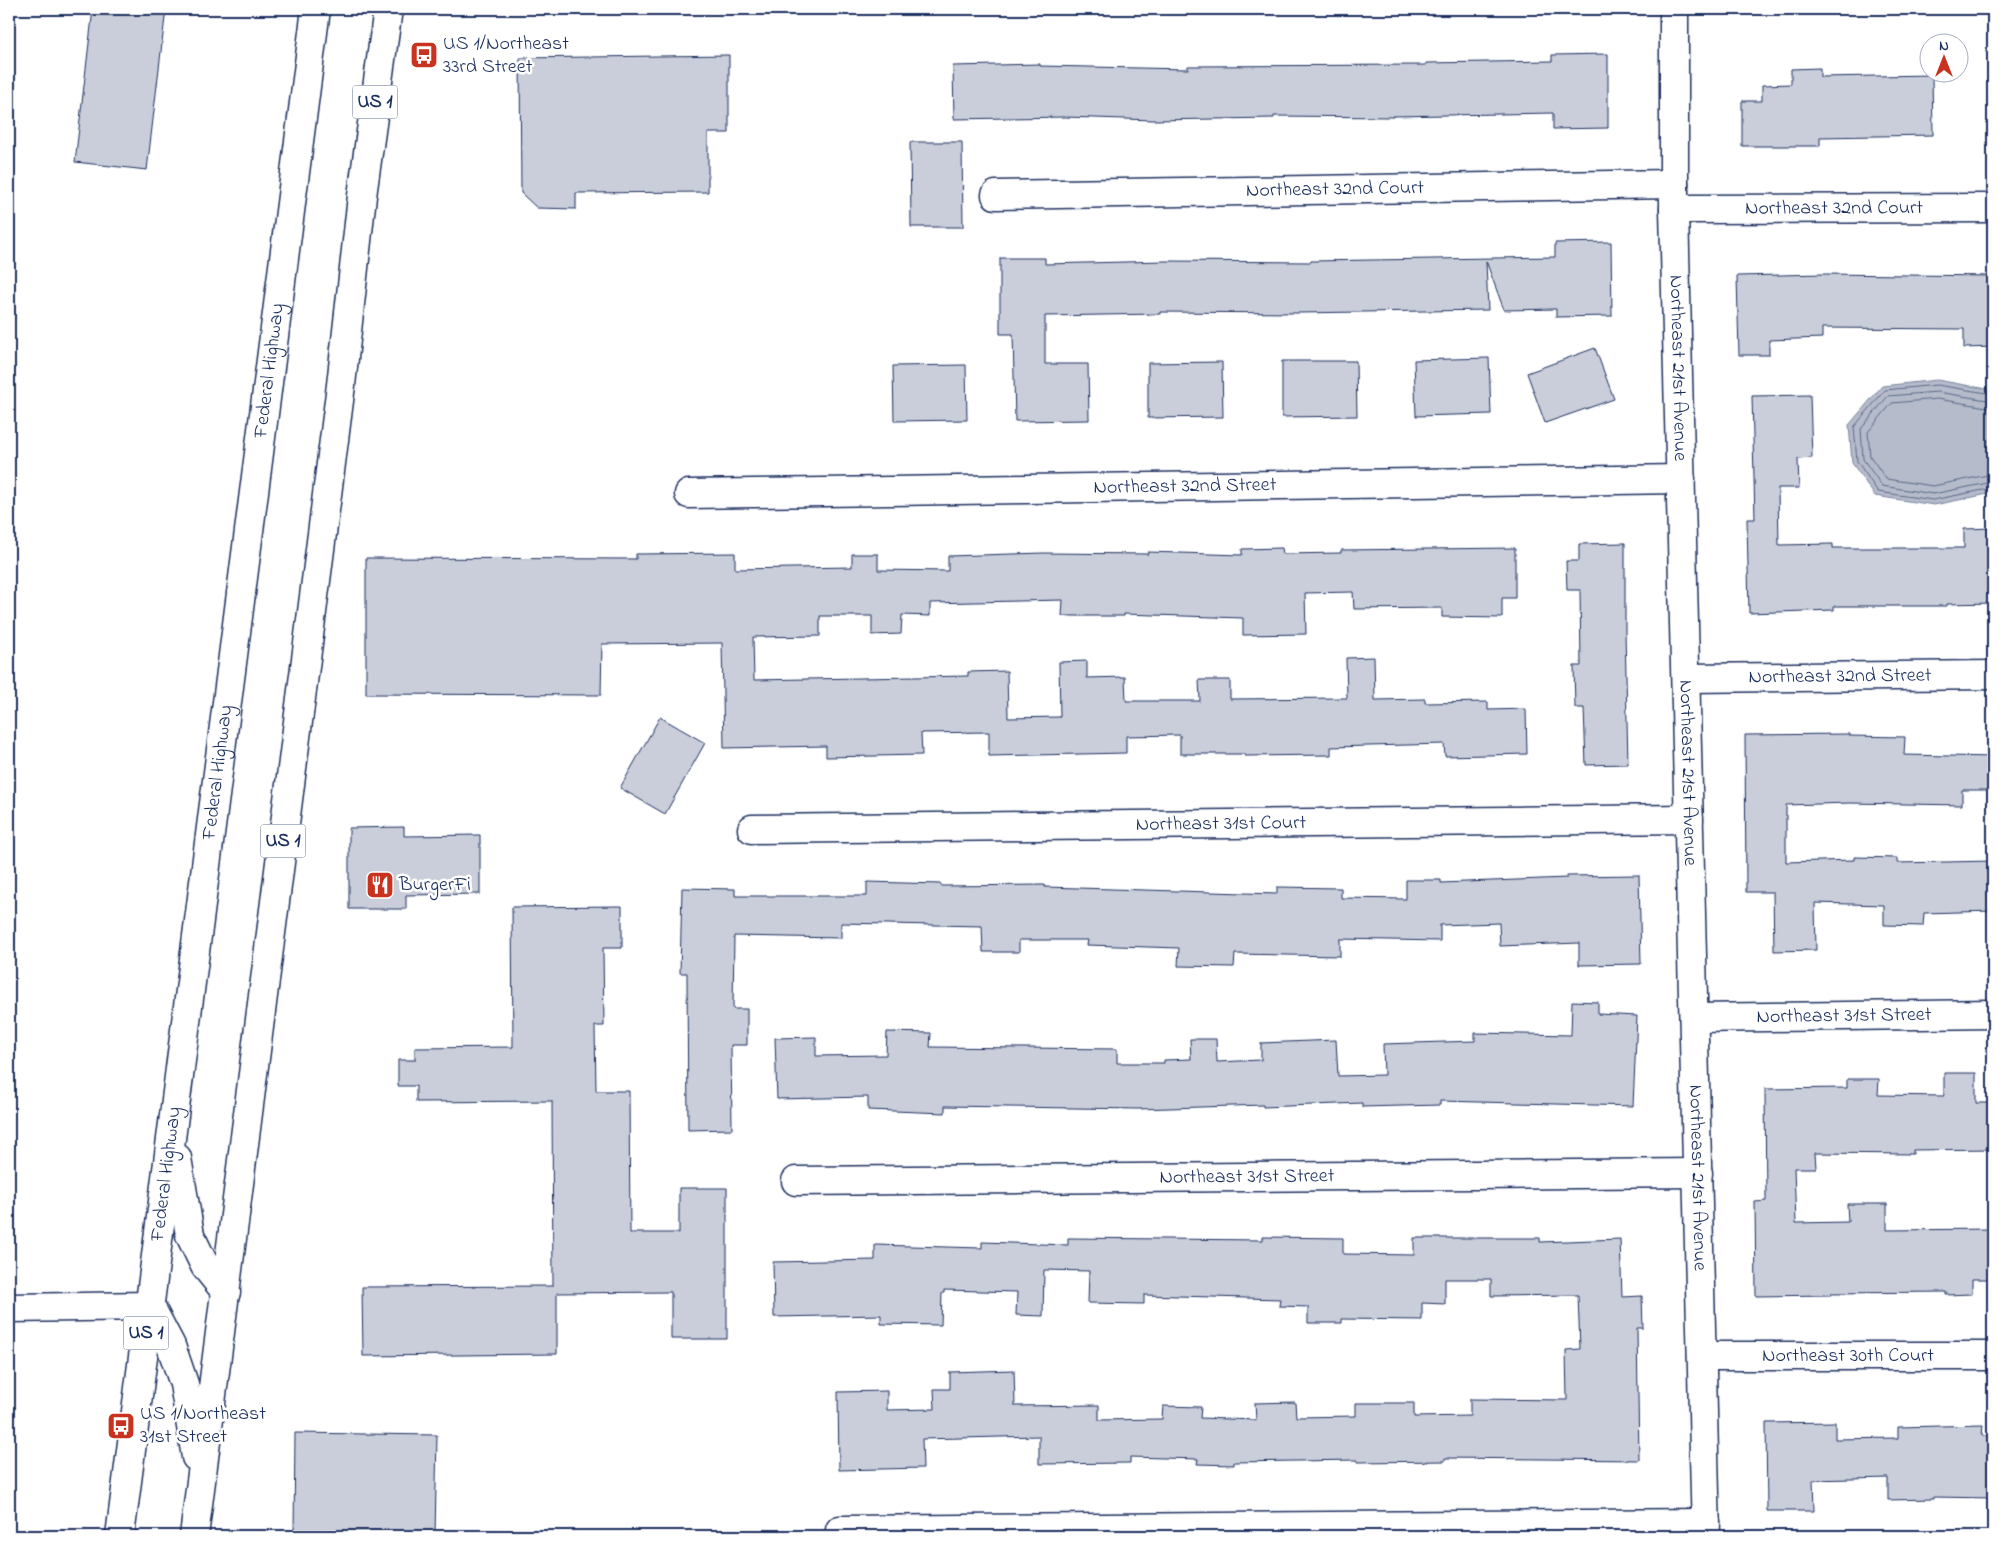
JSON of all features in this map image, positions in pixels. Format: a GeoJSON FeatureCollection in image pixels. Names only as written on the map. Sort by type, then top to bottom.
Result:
{"type":"FeatureCollection","features":[{"type":"Feature","properties":{"kind":"street","name":"Federal Highway"},"geometry":{"type":"LineString","coordinates":[[120,1536],[316,9]]}},
{"type":"Feature","properties":{"kind":"street","name":"US 1"},"geometry":{"type":"LineString","coordinates":[[194,1536],[341,385],[362,196],[388,9]]}},
{"type":"Feature","properties":{"kind":"street","name":"Northeast 21st Avenue"},"geometry":{"type":"LineString","coordinates":[[1674,9],[1674,196],[1706,1530]]}},
{"type":"Feature","properties":{"kind":"street","name":"Northeast 32nd Court"},"geometry":{"type":"LineString","coordinates":[[996,195],[1674,196],[1993,208]]}},
{"type":"Feature","properties":{"kind":"street","name":"Northeast 32nd Street"},"geometry":{"type":"LineString","coordinates":[[689,494],[1681,479]]}},
{"type":"Feature","properties":{"kind":"street","name":"Northeast 32nd Street"},"geometry":{"type":"LineString","coordinates":[[1686,678],[1993,675]]}},
{"type":"Feature","properties":{"kind":"street","name":"Northeast 31st Court"},"geometry":{"type":"LineString","coordinates":[[752,829],[1689,819]]}},
{"type":"Feature","properties":{"kind":"street","name":"Northeast 31st Street"},"geometry":{"type":"LineString","coordinates":[[1694,1018],[1993,1014]]}},
{"type":"Feature","properties":{"kind":"street"},"geometry":{"type":"LineString","coordinates":[[172,1129],[190,1235],[205,1266],[226,1292]]}},
{"type":"Feature","properties":{"kind":"street","name":"Northeast 31st Street"},"geometry":{"type":"LineString","coordinates":[[796,1181],[1698,1173]]}},
{"type":"Feature","properties":{"kind":"street"},"geometry":{"type":"LineString","coordinates":[[9,1308],[150,1306],[171,1346],[184,1384],[201,1485]]}},
{"type":"Feature","properties":{"kind":"street","name":"Northeast 30th Court"},"geometry":{"type":"LineString","coordinates":[[1702,1356],[1993,1356]]}},
{"type":"Feature","properties":{"kind":"street"},"geometry":{"type":"LineString","coordinates":[[840,1530],[1706,1530]]}},
{"type":"Feature","properties":{"kind":"water"},"geometry":{"type":"Polygon","coordinates":[[[1937,380],[1993,390],[1993,493],[1934,505],[1875,496],[1852,463],[1849,425],[1882,386],[1937,380]]]}},
{"type":"Feature","properties":{"kind":"building"},"geometry":{"type":"Polygon","coordinates":[[[93,9],[166,9],[147,170],[75,162],[93,9]]]}},
{"type":"Feature","properties":{"kind":"building"},"geometry":{"type":"Polygon","coordinates":[[[1608,54],[1608,128],[1553,129],[1553,113],[1393,117],[1274,116],[1274,118],[1154,120],[1065,117],[954,119],[953,66],[1040,64],[1040,66],[1188,69],[1188,66],[1426,65],[1426,63],[1552,61],[1552,55],[1608,54]]]}},
{"type":"Feature","properties":{"kind":"building"},"geometry":{"type":"Polygon","coordinates":[[[729,55],[729,133],[708,133],[708,192],[576,193],[576,209],[537,208],[521,193],[520,58],[729,55]]]}},
{"type":"Feature","properties":{"kind":"building"},"geometry":{"type":"Polygon","coordinates":[[[1820,68],[1820,77],[1920,75],[1920,82],[1932,82],[1933,135],[1820,137],[1820,146],[1742,146],[1742,101],[1762,101],[1762,85],[1791,84],[1791,69],[1820,68]]]}},
{"type":"Feature","properties":{"kind":"building"},"geometry":{"type":"Polygon","coordinates":[[[910,142],[962,142],[963,227],[911,227],[910,142]]]}},
{"type":"Feature","properties":{"kind":"building"},"geometry":{"type":"Polygon","coordinates":[[[1611,242],[1612,316],[1556,317],[1556,309],[1504,310],[1486,261],[1488,310],[1298,313],[1160,312],[1160,314],[1045,316],[1045,364],[1088,364],[1089,420],[1015,421],[1013,334],[1000,334],[1000,258],[1045,258],[1045,264],[1165,261],[1311,262],[1555,257],[1555,243],[1611,242]]]}},
{"type":"Feature","properties":{"kind":"building"},"geometry":{"type":"Polygon","coordinates":[[[1824,274],[1993,276],[1993,347],[1964,348],[1964,329],[1822,328],[1822,338],[1769,340],[1769,355],[1739,355],[1737,276],[1824,274]]]}},
{"type":"Feature","properties":{"kind":"building"},"geometry":{"type":"Polygon","coordinates":[[[1595,348],[1614,399],[1545,423],[1527,373],[1595,348]]]}},
{"type":"Feature","properties":{"kind":"building"},"geometry":{"type":"Polygon","coordinates":[[[1489,358],[1491,414],[1416,416],[1414,360],[1489,358]]]}},
{"type":"Feature","properties":{"kind":"building"},"geometry":{"type":"Polygon","coordinates":[[[1282,361],[1356,361],[1357,416],[1282,417],[1282,361]]]}},
{"type":"Feature","properties":{"kind":"building"},"geometry":{"type":"Polygon","coordinates":[[[1222,362],[1223,417],[1148,418],[1148,363],[1222,362]]]}},
{"type":"Feature","properties":{"kind":"building"},"geometry":{"type":"Polygon","coordinates":[[[966,365],[967,420],[894,421],[893,366],[966,365]]]}},
{"type":"Feature","properties":{"kind":"building"},"geometry":{"type":"Polygon","coordinates":[[[1810,395],[1812,458],[1798,459],[1799,488],[1778,488],[1779,545],[1833,544],[1833,548],[1964,548],[1964,529],[1993,528],[1993,603],[1947,604],[1947,606],[1834,606],[1834,610],[1749,613],[1747,519],[1755,519],[1752,396],[1810,395]]]}},
{"type":"Feature","properties":{"kind":"building"},"geometry":{"type":"Polygon","coordinates":[[[1625,543],[1628,764],[1586,765],[1584,708],[1575,708],[1574,666],[1581,666],[1580,590],[1567,590],[1566,561],[1579,561],[1579,544],[1625,543]]]}},
{"type":"Feature","properties":{"kind":"building"},"geometry":{"type":"Polygon","coordinates":[[[1282,548],[1283,554],[1341,553],[1341,550],[1515,548],[1515,598],[1502,598],[1502,618],[1442,617],[1442,608],[1354,609],[1353,592],[1305,593],[1306,634],[1243,635],[1243,618],[1124,614],[1124,616],[1062,616],[1063,600],[930,603],[930,616],[902,615],[901,634],[872,635],[872,616],[820,616],[820,636],[753,637],[754,680],[968,676],[968,672],[1007,671],[1008,718],[1060,717],[1059,662],[1087,661],[1087,678],[1125,677],[1126,701],[1200,701],[1199,680],[1230,680],[1230,699],[1347,698],[1346,658],[1374,657],[1375,700],[1425,699],[1425,703],[1488,702],[1488,710],[1526,709],[1527,754],[1445,756],[1444,744],[1331,747],[1331,755],[1245,756],[1245,754],[1180,754],[1180,735],[1126,736],[1126,753],[989,756],[989,732],[921,733],[922,755],[826,757],[826,746],[724,748],[722,643],[602,644],[601,695],[366,694],[366,558],[636,559],[636,554],[735,553],[735,569],[852,567],[852,554],[878,554],[878,570],[948,571],[948,556],[1044,553],[1148,554],[1148,552],[1242,555],[1242,549],[1282,548]]]}},
{"type":"Feature","properties":{"kind":"building"},"geometry":{"type":"Polygon","coordinates":[[[660,717],[705,743],[665,814],[620,788],[660,717]]]}},
{"type":"Feature","properties":{"kind":"building"},"geometry":{"type":"Polygon","coordinates":[[[1850,734],[1850,736],[1905,737],[1904,755],[1993,757],[1993,790],[1962,790],[1962,805],[1850,803],[1786,805],[1786,862],[1854,860],[1854,857],[1897,858],[1897,863],[1993,861],[1993,911],[1924,913],[1923,926],[1884,925],[1884,905],[1815,903],[1816,950],[1774,951],[1773,892],[1746,892],[1745,735],[1850,734]]]}},
{"type":"Feature","properties":{"kind":"building"},"geometry":{"type":"Polygon","coordinates":[[[404,827],[404,836],[480,835],[480,894],[406,895],[406,909],[349,909],[349,828],[404,827]]]}},
{"type":"Feature","properties":{"kind":"building"},"geometry":{"type":"Polygon","coordinates":[[[1639,875],[1641,964],[1579,965],[1579,943],[1500,946],[1499,923],[1440,925],[1440,941],[1340,939],[1340,956],[1235,954],[1234,967],[1178,966],[1179,948],[1087,945],[1088,940],[1019,940],[1019,952],[983,952],[982,926],[841,923],[841,938],[734,936],[733,1009],[747,1009],[747,1045],[731,1045],[732,1129],[688,1130],[687,973],[680,973],[682,888],[735,889],[735,896],[867,896],[867,882],[941,884],[941,886],[1045,885],[1045,887],[1277,894],[1277,887],[1341,888],[1341,898],[1406,899],[1406,880],[1441,880],[1441,883],[1567,878],[1567,876],[1639,875]]]}},
{"type":"Feature","properties":{"kind":"building"},"geometry":{"type":"Polygon","coordinates":[[[622,906],[622,948],[603,948],[604,1026],[595,1026],[596,1091],[629,1091],[630,1233],[679,1233],[679,1188],[727,1188],[727,1339],[671,1339],[671,1292],[557,1293],[557,1354],[363,1356],[362,1287],[553,1286],[552,1101],[416,1102],[416,1086],[398,1086],[398,1060],[415,1060],[415,1048],[513,1047],[512,907],[622,906]]]}},
{"type":"Feature","properties":{"kind":"building"},"geometry":{"type":"Polygon","coordinates":[[[1572,1001],[1598,1002],[1598,1014],[1637,1016],[1633,1106],[1440,1101],[1440,1105],[1362,1107],[1362,1103],[1138,1109],[945,1106],[945,1113],[868,1110],[868,1097],[777,1099],[775,1038],[816,1037],[816,1056],[886,1055],[887,1032],[931,1033],[930,1047],[1117,1049],[1117,1063],[1164,1063],[1164,1060],[1191,1059],[1190,1039],[1216,1039],[1217,1062],[1261,1060],[1261,1043],[1336,1040],[1338,1076],[1384,1075],[1383,1044],[1475,1041],[1475,1033],[1571,1035],[1572,1001]]]}},
{"type":"Feature","properties":{"kind":"building"},"geometry":{"type":"Polygon","coordinates":[[[1944,1073],[1976,1073],[1976,1103],[1993,1103],[1993,1149],[1913,1150],[1913,1154],[1815,1153],[1816,1168],[1794,1168],[1796,1223],[1848,1222],[1847,1204],[1887,1204],[1887,1230],[1993,1229],[1993,1279],[1972,1279],[1972,1294],[1946,1295],[1946,1292],[1831,1293],[1831,1295],[1756,1296],[1755,1202],[1766,1201],[1765,1089],[1847,1088],[1847,1079],[1879,1079],[1878,1095],[1944,1096],[1944,1073]]]}},
{"type":"Feature","properties":{"kind":"building"},"geometry":{"type":"Polygon","coordinates":[[[1263,1237],[1343,1238],[1343,1254],[1414,1255],[1414,1238],[1540,1238],[1540,1242],[1620,1239],[1622,1297],[1642,1296],[1643,1328],[1637,1328],[1639,1460],[1445,1458],[1445,1461],[1234,1462],[1234,1465],[1197,1464],[1198,1459],[1130,1457],[1130,1463],[1039,1464],[1039,1436],[922,1439],[923,1468],[839,1470],[838,1392],[887,1391],[887,1410],[935,1409],[934,1389],[950,1389],[950,1372],[1014,1370],[1015,1406],[1099,1405],[1099,1420],[1162,1419],[1163,1406],[1201,1407],[1200,1418],[1256,1420],[1255,1403],[1295,1402],[1296,1417],[1356,1416],[1356,1403],[1414,1403],[1414,1417],[1470,1416],[1470,1399],[1567,1400],[1566,1350],[1580,1349],[1578,1295],[1491,1296],[1491,1279],[1445,1279],[1445,1304],[1422,1303],[1422,1320],[1342,1319],[1342,1323],[1308,1323],[1308,1307],[1279,1306],[1280,1299],[1144,1295],[1144,1304],[1088,1303],[1089,1271],[1044,1270],[1043,1316],[1016,1315],[1017,1292],[944,1290],[944,1293],[942,1293],[941,1325],[881,1324],[881,1315],[774,1317],[773,1262],[875,1260],[875,1245],[982,1248],[982,1242],[1068,1245],[1068,1238],[1263,1240],[1263,1237]]]}},
{"type":"Feature","properties":{"kind":"building"},"geometry":{"type":"Polygon","coordinates":[[[1835,1422],[1835,1439],[1898,1438],[1898,1427],[1983,1425],[1982,1436],[1993,1436],[1993,1498],[1933,1497],[1933,1499],[1888,1500],[1888,1478],[1813,1480],[1814,1511],[1767,1511],[1766,1423],[1835,1422]]]}},
{"type":"Feature","properties":{"kind":"building"},"geometry":{"type":"Polygon","coordinates":[[[295,1433],[437,1435],[435,1536],[294,1536],[295,1433]]]}},
{"type":"Feature","properties":{"kind":"place","name":"US 1/Northeast 33rd Street"},"geometry":{"type":"Point","coordinates":[424,55]}},
{"type":"Feature","properties":{"kind":"place","name":"BurgerFi"},"geometry":{"type":"Point","coordinates":[380,885]}},
{"type":"Feature","properties":{"kind":"place","name":"US 1/Northeast 31st Street"},"geometry":{"type":"Point","coordinates":[121,1426]}}]}
